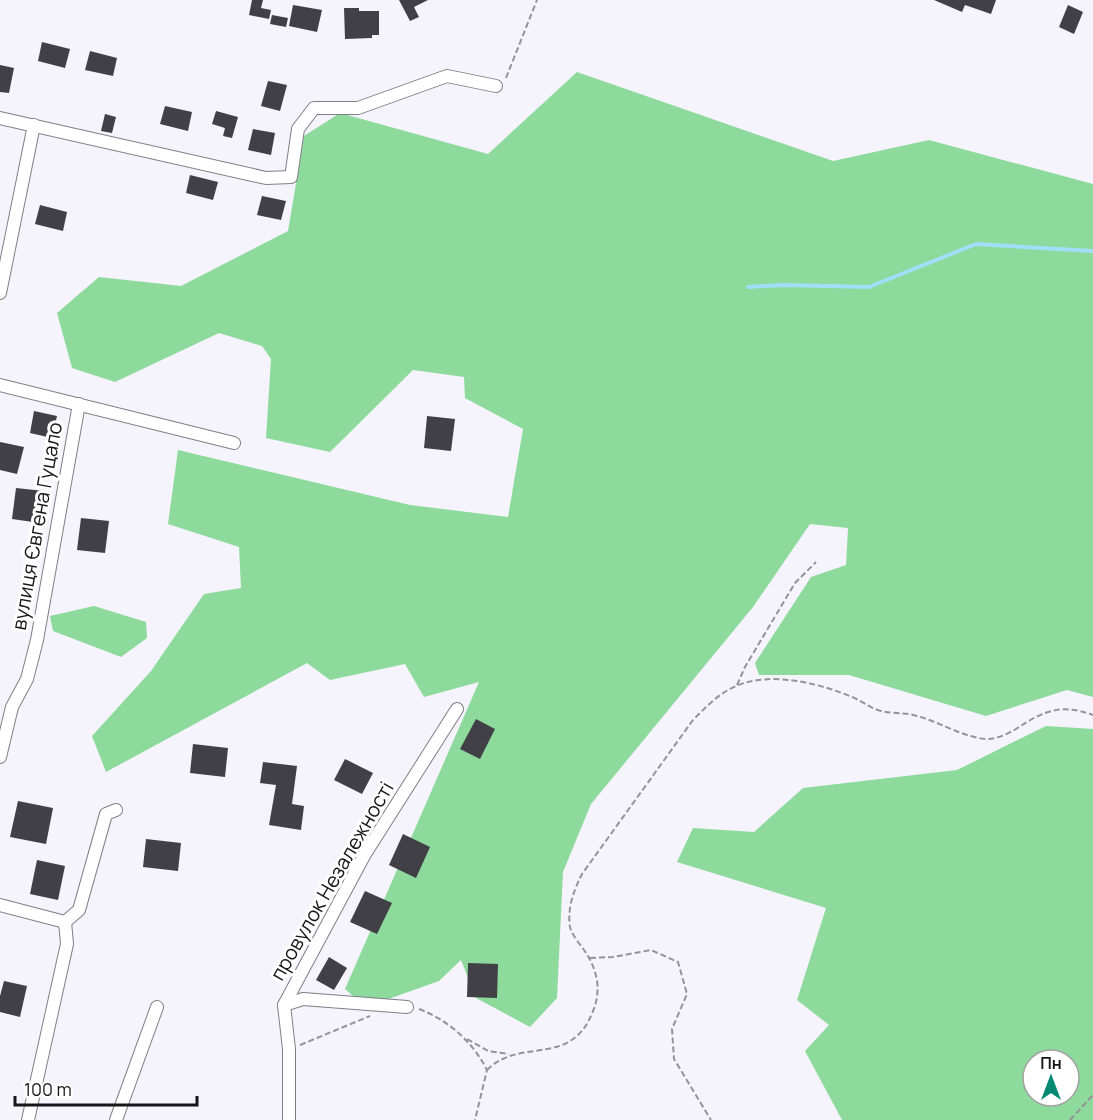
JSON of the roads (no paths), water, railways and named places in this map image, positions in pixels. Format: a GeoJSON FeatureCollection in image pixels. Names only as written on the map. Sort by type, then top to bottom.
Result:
{"type":"FeatureCollection","features":[{"type":"Feature","properties":{"kind":"street"},"geometry":{"type":"LineString","coordinates":[[0,118],[266,178],[291,177],[298,129],[314,108],[358,108],[447,76],[496,86]]}},
{"type":"Feature","properties":{"kind":"street"},"geometry":{"type":"LineString","coordinates":[[0,293],[34,124]]}},
{"type":"Feature","properties":{"kind":"street"},"geometry":{"type":"LineString","coordinates":[[0,385],[234,443]]}},
{"type":"Feature","properties":{"kind":"street","name":"вулиця Євгена Гуцало"},"geometry":{"type":"LineString","coordinates":[[0,757],[12,707],[27,679],[37,640],[79,404]]}},
{"type":"Feature","properties":{"kind":"street","name":"провулок Незалежності"},"geometry":{"type":"LineString","coordinates":[[289,1120],[289,1049],[285,1005],[365,854],[457,709]]}},
{"type":"Feature","properties":{"kind":"street"},"geometry":{"type":"LineString","coordinates":[[65,922],[79,910],[106,814],[116,810]]}},
{"type":"Feature","properties":{"kind":"street"},"geometry":{"type":"LineString","coordinates":[[0,904],[65,922]]}},
{"type":"Feature","properties":{"kind":"street"},"geometry":{"type":"LineString","coordinates":[[28,1120],[67,944],[65,922]]}},
{"type":"Feature","properties":{"kind":"street"},"geometry":{"type":"LineString","coordinates":[[285,1005],[303,999],[407,1007]]}},
{"type":"Feature","properties":{"kind":"street"},"geometry":{"type":"LineString","coordinates":[[116,1120],[157,1007]]}},
{"type":"Feature","properties":{"kind":"waterway"},"geometry":{"type":"LineString","coordinates":[[748,287],[783,285],[869,287],[976,244],[1093,251]]}}]}
